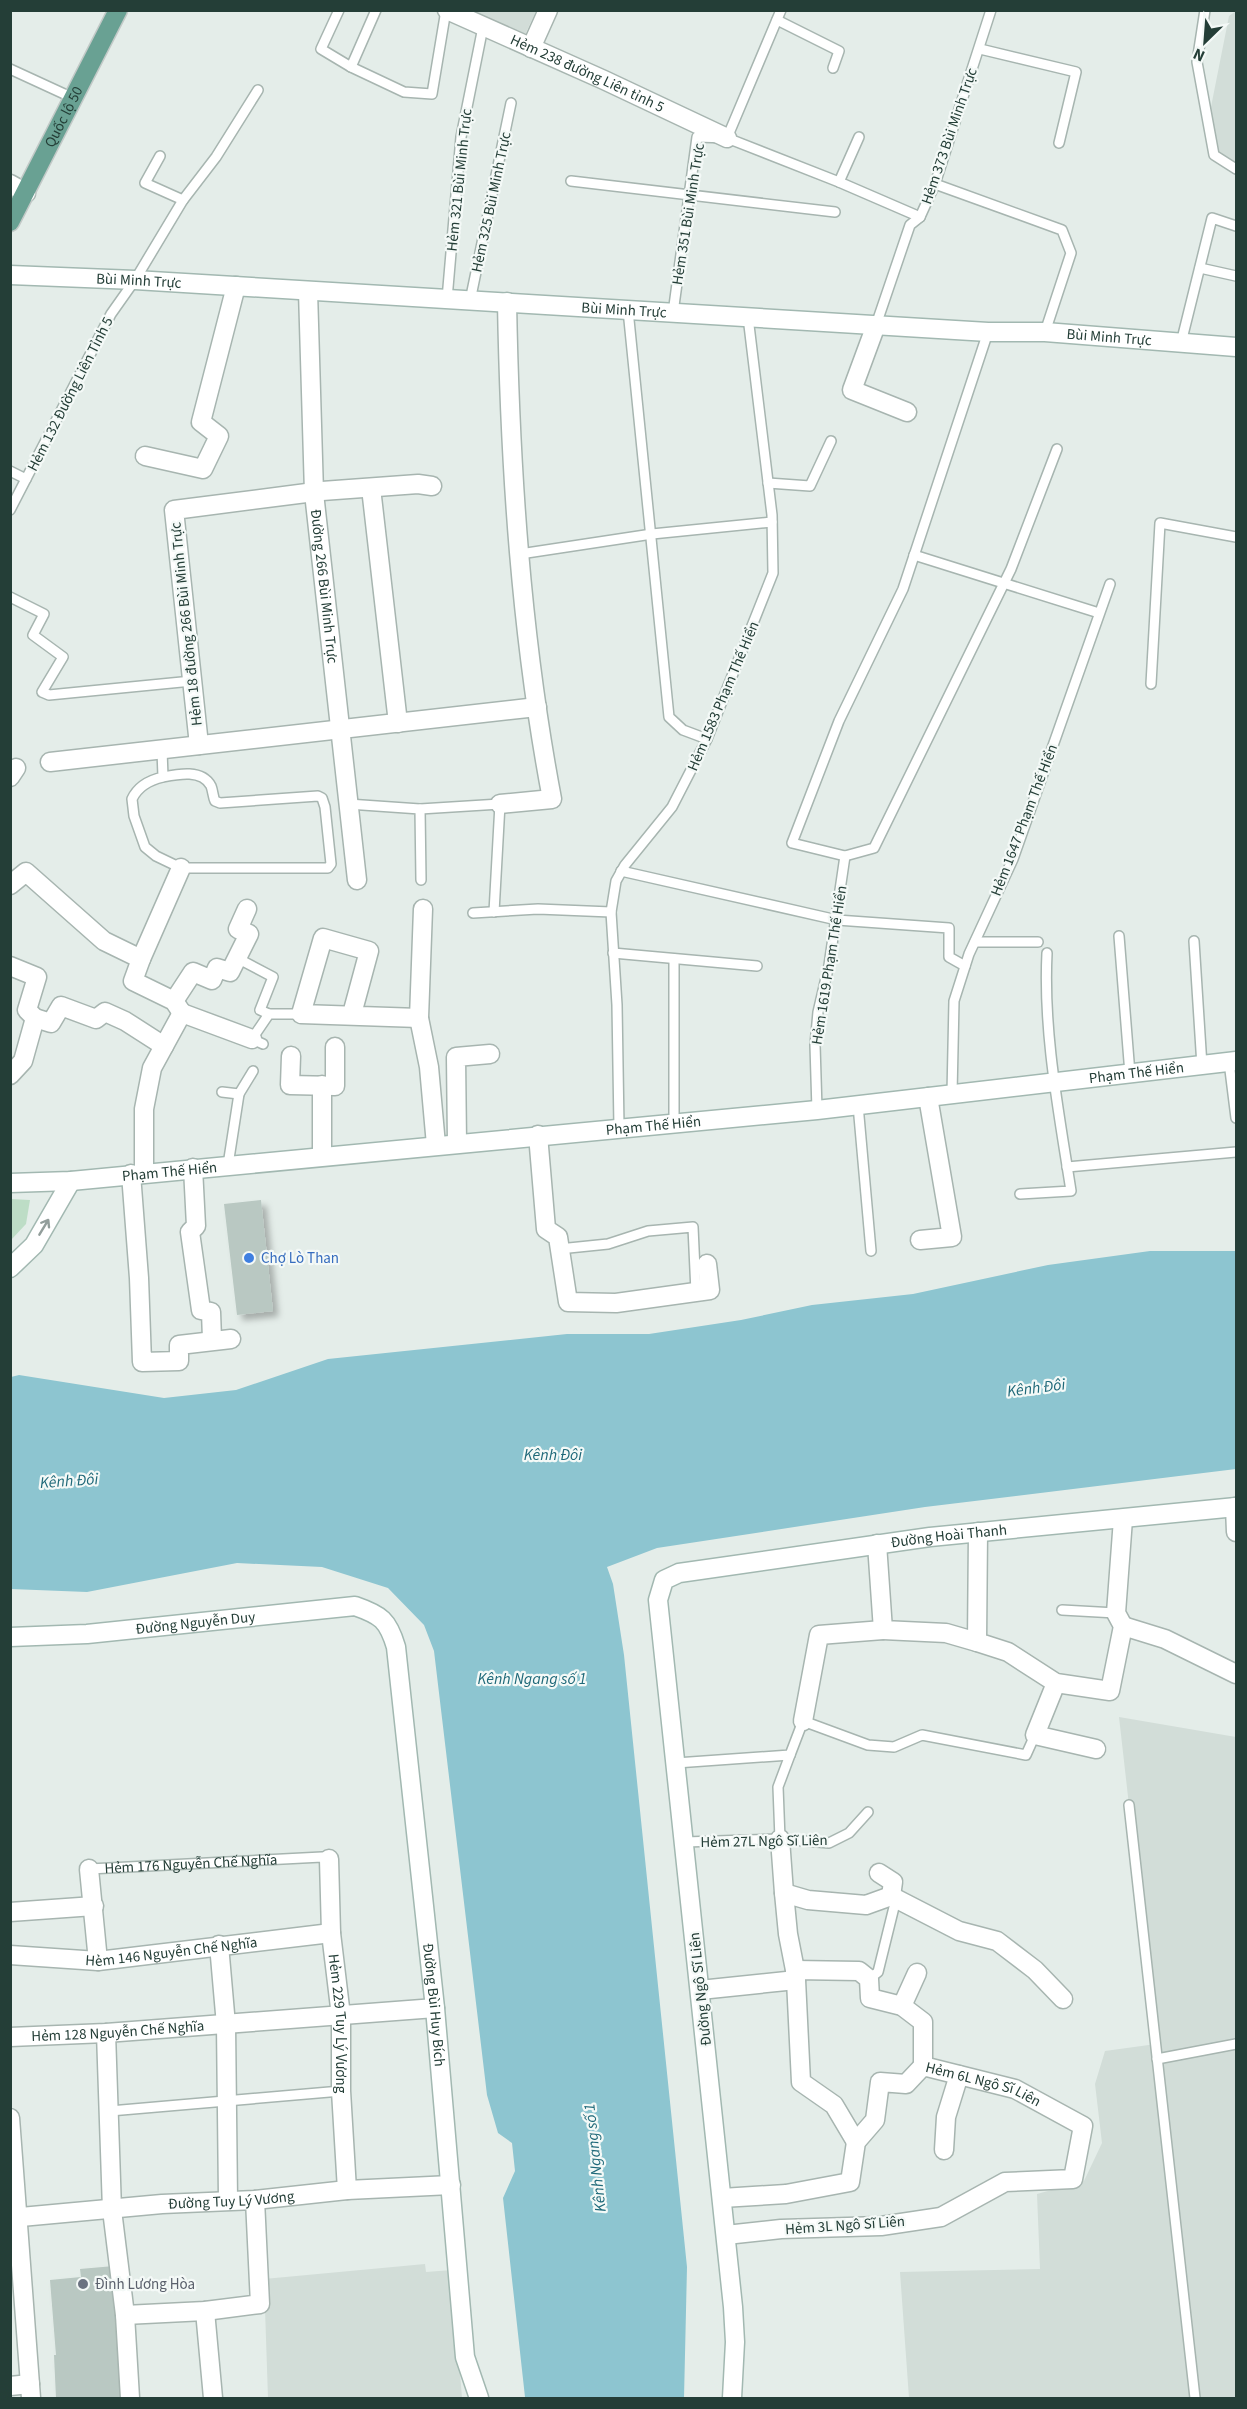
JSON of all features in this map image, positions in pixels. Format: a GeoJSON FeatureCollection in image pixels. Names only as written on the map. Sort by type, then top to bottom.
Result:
{"type":"FeatureCollection","features":[{"type":"Feature","properties":{"kind":"main road","name":"Quốc lộ 50"},"geometry":{"type":"LineString","coordinates":[[10,222],[18,188],[73,98],[118,10]]}},
{"type":"Feature","properties":{"kind":"street","name":"Hẻm 238 đường Liên tỉnh 5"},"geometry":{"type":"LineString","coordinates":[[447,10],[727,138]]}},
{"type":"Feature","properties":{"kind":"street"},"geometry":{"type":"LineString","coordinates":[[531,48],[548,10]]}},
{"type":"Feature","properties":{"kind":"street","name":"Bùi Minh Trực"},"geometry":{"type":"LineString","coordinates":[[10,275],[135,280],[988,332],[1045,332],[1236,347]]}},
{"type":"Feature","properties":{"kind":"street"},"geometry":{"type":"LineString","coordinates":[[146,456],[203,469],[219,436],[201,422],[236,286]]}},
{"type":"Feature","properties":{"kind":"street","name":"Đường 266 Bùi Minh Trực"},"geometry":{"type":"LineString","coordinates":[[308,291],[314,493],[357,880]]}},
{"type":"Feature","properties":{"kind":"street"},"geometry":{"type":"LineString","coordinates":[[500,804],[552,799],[532,681],[520,554],[508,399],[507,303]]}},
{"type":"Feature","properties":{"kind":"street"},"geometry":{"type":"LineString","coordinates":[[876,325],[852,390],[907,412]]}},
{"type":"Feature","properties":{"kind":"street","name":"Hẻm 18 đường 266 Bùi Minh Trực"},"geometry":{"type":"LineString","coordinates":[[199,745],[174,510],[314,493],[418,484],[432,486]]}},
{"type":"Feature","properties":{"kind":"street"},"geometry":{"type":"LineString","coordinates":[[371,488],[398,723]]}},
{"type":"Feature","properties":{"kind":"street"},"geometry":{"type":"LineString","coordinates":[[50,762],[537,707]]}},
{"type":"Feature","properties":{"kind":"street"},"geometry":{"type":"LineString","coordinates":[[182,868],[133,981],[178,1007],[258,1042]]}},
{"type":"Feature","properties":{"kind":"street"},"geometry":{"type":"LineString","coordinates":[[10,885],[26,872],[104,941],[141,959]]}},
{"type":"Feature","properties":{"kind":"street"},"geometry":{"type":"LineString","coordinates":[[231,1339],[179,1344],[179,1361],[142,1362],[137,1173],[144,1109],[152,1068],[164,1046],[193,972],[212,980],[217,968],[230,972],[249,934],[237,929],[248,909]]}},
{"type":"Feature","properties":{"kind":"street"},"geometry":{"type":"LineString","coordinates":[[423,909],[418,1018],[429,1067],[436,1145]]}},
{"type":"Feature","properties":{"kind":"street"},"geometry":{"type":"LineString","coordinates":[[352,1014],[369,951],[323,938],[301,1014],[418,1018]]}},
{"type":"Feature","properties":{"kind":"street"},"geometry":{"type":"LineString","coordinates":[[10,966],[37,977],[27,1010],[35,1018],[51,1023],[61,1006],[96,1019],[105,1012],[125,1021],[164,1046]]}},
{"type":"Feature","properties":{"kind":"street"},"geometry":{"type":"LineString","coordinates":[[10,1075],[23,1061],[35,1018]]}},
{"type":"Feature","properties":{"kind":"street"},"geometry":{"type":"LineString","coordinates":[[291,1056],[291,1085],[334,1086],[335,1047]]}},
{"type":"Feature","properties":{"kind":"street"},"geometry":{"type":"LineString","coordinates":[[457,1143],[456,1057],[490,1054]]}},
{"type":"Feature","properties":{"kind":"street","name":"Phạm Thế Hiển"},"geometry":{"type":"LineString","coordinates":[[10,1183],[71,1181],[619,1127],[817,1110],[1233,1062]]}},
{"type":"Feature","properties":{"kind":"street"},"geometry":{"type":"LineString","coordinates":[[321,1085],[322,1156]]}},
{"type":"Feature","properties":{"kind":"street"},"geometry":{"type":"LineString","coordinates":[[920,1240],[952,1237],[928,1097]]}},
{"type":"Feature","properties":{"kind":"street"},"geometry":{"type":"LineString","coordinates":[[538,1135],[546,1229],[558,1237],[568,1302],[616,1303],[710,1290],[707,1264]]}},
{"type":"Feature","properties":{"kind":"street"},"geometry":{"type":"LineString","coordinates":[[193,1168],[196,1226],[190,1232],[201,1311],[211,1312],[212,1340]]}},
{"type":"Feature","properties":{"kind":"street"},"geometry":{"type":"LineString","coordinates":[[10,1268],[34,1245],[71,1181]]}},
{"type":"Feature","properties":{"kind":"street"},"geometry":{"type":"LineString","coordinates":[[1235,1507],[1236,1532]]}},
{"type":"Feature","properties":{"kind":"street","name":"Đường Hoài Thanh"},"geometry":{"type":"LineString","coordinates":[[664,1580],[679,1573],[877,1544],[1235,1507]]}},
{"type":"Feature","properties":{"kind":"street"},"geometry":{"type":"LineString","coordinates":[[803,1721],[819,1635],[883,1630],[946,1634],[1008,1652],[1056,1683],[1110,1691],[1120,1619],[1122,1519]]}},
{"type":"Feature","properties":{"kind":"street"},"geometry":{"type":"LineString","coordinates":[[977,1642],[978,1532]]}},
{"type":"Feature","properties":{"kind":"street"},"geometry":{"type":"LineString","coordinates":[[877,1544],[883,1630]]}},
{"type":"Feature","properties":{"kind":"street","name":"Đường Ngô Sĩ Liên"},"geometry":{"type":"LineString","coordinates":[[664,1580],[658,1600],[734,2324],[732,2398]]}},
{"type":"Feature","properties":{"kind":"street","name":"Đường Nguyễn Duy"},"geometry":{"type":"LineString","coordinates":[[10,1637],[87,1634],[355,1606],[378,1614]]}},
{"type":"Feature","properties":{"kind":"street","name":"Đường Bùi Huy Bích"},"geometry":{"type":"LineString","coordinates":[[378,1614],[391,1629],[396,1647],[435,2008],[465,2357],[479,2398]]}},
{"type":"Feature","properties":{"kind":"street"},"geometry":{"type":"LineString","coordinates":[[1120,1619],[1236,1674]]}},
{"type":"Feature","properties":{"kind":"street"},"geometry":{"type":"LineString","coordinates":[[1056,1683],[1035,1735],[1096,1749]]}},
{"type":"Feature","properties":{"kind":"street"},"geometry":{"type":"LineString","coordinates":[[722,2198],[786,2194],[850,2182],[856,2142],[834,2105],[801,2082],[795,1975],[788,1934],[780,1839]]}},
{"type":"Feature","properties":{"kind":"street","name":"Hẻm 229 Tuy Lý Vương"},"geometry":{"type":"LineString","coordinates":[[329,1858],[331,1933],[341,2016],[340,2091],[347,2190]]}},
{"type":"Feature","properties":{"kind":"street","name":"Hẻm 176 Nguyễn Chế Nghĩa"},"geometry":{"type":"LineString","coordinates":[[89,1869],[98,1960]]}},
{"type":"Feature","properties":{"kind":"street"},"geometry":{"type":"LineString","coordinates":[[879,1873],[894,1882],[894,1898]]}},
{"type":"Feature","properties":{"kind":"street"},"geometry":{"type":"LineString","coordinates":[[784,1893],[808,1900],[866,1905],[894,1898],[959,1931],[997,1941],[1035,1970],[1063,1999]]}},
{"type":"Feature","properties":{"kind":"street"},"geometry":{"type":"LineString","coordinates":[[10,1912],[94,1906]]}},
{"type":"Feature","properties":{"kind":"street","name":"Hẻm 146 Nguyễn Chế Nghĩa"},"geometry":{"type":"LineString","coordinates":[[10,1955],[98,1960],[331,1933]]}},
{"type":"Feature","properties":{"kind":"street"},"geometry":{"type":"LineString","coordinates":[[219,1945],[226,2025],[228,2199]]}},
{"type":"Feature","properties":{"kind":"street"},"geometry":{"type":"LineString","coordinates":[[700,1990],[795,1975],[859,1971],[869,1979],[870,1998],[902,2006],[923,2022],[923,2066]]}},
{"type":"Feature","properties":{"kind":"street"},"geometry":{"type":"LineString","coordinates":[[902,2006],[917,1973]]}},
{"type":"Feature","properties":{"kind":"street","name":"Hẻm 128 Nguyễn Chế Nghĩa"},"geometry":{"type":"LineString","coordinates":[[10,2037],[226,2025],[435,2008]]}},
{"type":"Feature","properties":{"kind":"street"},"geometry":{"type":"LineString","coordinates":[[106,2033],[112,2210],[125,2315],[130,2398]]}},
{"type":"Feature","properties":{"kind":"street","name":"Hẻm 6L Ngô Sĩ Liên"},"geometry":{"type":"LineString","coordinates":[[856,2142],[875,2120],[880,2082],[906,2084],[923,2066],[1015,2089],[1083,2126],[1078,2153]]}},
{"type":"Feature","properties":{"kind":"street"},"geometry":{"type":"LineString","coordinates":[[944,2150],[946,2117],[959,2075]]}},
{"type":"Feature","properties":{"kind":"street"},"geometry":{"type":"LineString","coordinates":[[10,2118],[15,2218],[30,2391],[10,2386]]}},
{"type":"Feature","properties":{"kind":"street","name":"Hẻm 3L Ngô Sĩ Liên"},"geometry":{"type":"LineString","coordinates":[[726,2235],[781,2229],[881,2226],[941,2217],[1005,2182],[1073,2179],[1078,2153]]}},
{"type":"Feature","properties":{"kind":"street","name":"Đường Tuy Lý Vương"},"geometry":{"type":"LineString","coordinates":[[15,2218],[228,2199],[255,2200],[347,2190],[451,2185]]}},
{"type":"Feature","properties":{"kind":"street"},"geometry":{"type":"LineString","coordinates":[[125,2315],[205,2311],[260,2304],[255,2200]]}},
{"type":"Feature","properties":{"kind":"street"},"geometry":{"type":"LineString","coordinates":[[205,2311],[213,2398]]}},
{"type":"Feature","properties":{"kind":"lane"},"geometry":{"type":"LineString","coordinates":[[339,10],[321,49],[351,67],[404,92],[432,94],[447,10]]}},
{"type":"Feature","properties":{"kind":"lane"},"geometry":{"type":"LineString","coordinates":[[351,67],[376,10]]}},
{"type":"Feature","properties":{"kind":"lane","name":"Hẻm 373 Bùi Minh Trực"},"geometry":{"type":"LineString","coordinates":[[876,325],[910,225],[920,217],[935,184],[991,10]]}},
{"type":"Feature","properties":{"kind":"lane"},"geometry":{"type":"LineString","coordinates":[[1205,10],[1197,62],[1214,155],[1236,169]]}},
{"type":"Feature","properties":{"kind":"lane"},"geometry":{"type":"LineString","coordinates":[[779,15],[839,51],[833,68]]}},
{"type":"Feature","properties":{"kind":"lane","name":"Hẻm 351 Bùi Minh Trực"},"geometry":{"type":"LineString","coordinates":[[673,313],[697,137],[727,138],[779,15]]}},
{"type":"Feature","properties":{"kind":"lane","name":"Hẻm 321 Bùi Minh Trực"},"geometry":{"type":"LineString","coordinates":[[447,299],[461,136],[483,27]]}},
{"type":"Feature","properties":{"kind":"lane"},"geometry":{"type":"LineString","coordinates":[[980,49],[1076,72],[1059,143]]}},
{"type":"Feature","properties":{"kind":"lane"},"geometry":{"type":"LineString","coordinates":[[10,69],[73,98]]}},
{"type":"Feature","properties":{"kind":"lane","name":"Hẻm 132 Đường Liên Tỉnh 5"},"geometry":{"type":"LineString","coordinates":[[10,510],[111,314],[135,280],[183,200],[216,157],[258,90]]}},
{"type":"Feature","properties":{"kind":"lane","name":"Hẻm 325 Bùi Minh Trực"},"geometry":{"type":"LineString","coordinates":[[470,301],[511,103]]}},
{"type":"Feature","properties":{"kind":"lane"},"geometry":{"type":"LineString","coordinates":[[839,182],[859,137]]}},
{"type":"Feature","properties":{"kind":"lane"},"geometry":{"type":"LineString","coordinates":[[727,138],[920,217]]}},
{"type":"Feature","properties":{"kind":"lane"},"geometry":{"type":"LineString","coordinates":[[160,156],[145,183],[183,200]]}},
{"type":"Feature","properties":{"kind":"lane"},"geometry":{"type":"LineString","coordinates":[[571,181],[835,212]]}},
{"type":"Feature","properties":{"kind":"lane"},"geometry":{"type":"LineString","coordinates":[[935,184],[1062,230],[1071,253],[1045,332]]}},
{"type":"Feature","properties":{"kind":"lane"},"geometry":{"type":"LineString","coordinates":[[1181,343],[1212,218],[1236,226]]}},
{"type":"Feature","properties":{"kind":"lane"},"geometry":{"type":"LineString","coordinates":[[1200,268],[1236,276]]}},
{"type":"Feature","properties":{"kind":"lane"},"geometry":{"type":"LineString","coordinates":[[628,310],[669,717],[683,730],[707,739]]}},
{"type":"Feature","properties":{"kind":"lane","name":"Hẻm 1583 Phạm Thế Hiển"},"geometry":{"type":"LineString","coordinates":[[619,1127],[617,1005],[611,912],[616,881],[621,871],[672,807],[707,739],[773,573],[772,522],[748,317]]}},
{"type":"Feature","properties":{"kind":"lane"},"geometry":{"type":"LineString","coordinates":[[988,332],[903,589],[839,721],[792,843],[845,856],[874,848],[1004,584],[1057,449]]}},
{"type":"Feature","properties":{"kind":"lane"},"geometry":{"type":"LineString","coordinates":[[768,483],[810,486],[831,441]]}},
{"type":"Feature","properties":{"kind":"lane"},"geometry":{"type":"LineString","coordinates":[[10,471],[26,479]]}},
{"type":"Feature","properties":{"kind":"lane"},"geometry":{"type":"LineString","coordinates":[[520,554],[652,534],[772,522]]}},
{"type":"Feature","properties":{"kind":"lane"},"geometry":{"type":"LineString","coordinates":[[1151,684],[1160,523],[1236,537]]}},
{"type":"Feature","properties":{"kind":"lane"},"geometry":{"type":"LineString","coordinates":[[915,555],[1100,613]]}},
{"type":"Feature","properties":{"kind":"lane","name":"Hẻm 1647 Phạm Thế Hiển"},"geometry":{"type":"LineString","coordinates":[[952,1094],[954,1001],[965,966],[1012,859],[1110,584]]}},
{"type":"Feature","properties":{"kind":"lane"},"geometry":{"type":"LineString","coordinates":[[10,597],[44,614],[33,635],[63,657],[42,692],[49,695],[192,681]]}},
{"type":"Feature","properties":{"kind":"lane"},"geometry":{"type":"LineString","coordinates":[[162,750],[163,777]]}},
{"type":"Feature","properties":{"kind":"lane"},"geometry":{"type":"LineString","coordinates":[[186,773],[197,776],[211,786],[215,801],[220,803],[318,796],[322,798],[327,818],[331,864],[328,868],[182,868],[156,856],[145,847],[134,816],[132,799],[146,783],[186,773]]}},
{"type":"Feature","properties":{"kind":"lane"},"geometry":{"type":"LineString","coordinates":[[327,818],[349,810],[420,809],[500,804],[494,912]]}},
{"type":"Feature","properties":{"kind":"lane"},"geometry":{"type":"LineString","coordinates":[[420,809],[421,880]]}},
{"type":"Feature","properties":{"kind":"lane","name":"Hẻm 1619 Phạm Thế Hiển"},"geometry":{"type":"LineString","coordinates":[[817,1110],[815,1045],[818,1012],[837,920],[845,856]]}},
{"type":"Feature","properties":{"kind":"lane"},"geometry":{"type":"LineString","coordinates":[[621,871],[837,920],[949,928],[949,957],[965,966]]}},
{"type":"Feature","properties":{"kind":"lane"},"geometry":{"type":"LineString","coordinates":[[473,913],[538,909],[611,912]]}},
{"type":"Feature","properties":{"kind":"lane"},"geometry":{"type":"LineString","coordinates":[[1119,936],[1130,1074]]}},
{"type":"Feature","properties":{"kind":"lane"},"geometry":{"type":"LineString","coordinates":[[1194,941],[1202,1066]]}},
{"type":"Feature","properties":{"kind":"lane"},"geometry":{"type":"LineString","coordinates":[[975,942],[1038,942]]}},
{"type":"Feature","properties":{"kind":"lane"},"geometry":{"type":"LineString","coordinates":[[613,953],[757,966]]}},
{"type":"Feature","properties":{"kind":"lane"},"geometry":{"type":"LineString","coordinates":[[1020,1194],[1071,1191],[1055,1082],[1045,988],[1047,953]]}},
{"type":"Feature","properties":{"kind":"lane"},"geometry":{"type":"LineString","coordinates":[[237,958],[273,977],[260,1010],[269,1014],[301,1014]]}},
{"type":"Feature","properties":{"kind":"lane"},"geometry":{"type":"LineString","coordinates":[[674,959],[674,1122]]}},
{"type":"Feature","properties":{"kind":"lane"},"geometry":{"type":"LineString","coordinates":[[258,1042],[269,1014]]}},
{"type":"Feature","properties":{"kind":"lane"},"geometry":{"type":"LineString","coordinates":[[1233,1062],[1236,1118]]}},
{"type":"Feature","properties":{"kind":"lane"},"geometry":{"type":"LineString","coordinates":[[228,1165],[239,1094],[253,1071]]}},
{"type":"Feature","properties":{"kind":"lane"},"geometry":{"type":"LineString","coordinates":[[222,1092],[239,1094]]}},
{"type":"Feature","properties":{"kind":"lane"},"geometry":{"type":"LineString","coordinates":[[858,1105],[871,1251]]}},
{"type":"Feature","properties":{"kind":"lane"},"geometry":{"type":"LineString","coordinates":[[1067,1167],[1236,1152]]}},
{"type":"Feature","properties":{"kind":"lane"},"geometry":{"type":"LineString","coordinates":[[559,1248],[608,1244],[648,1231],[693,1227],[696,1292]]}},
{"type":"Feature","properties":{"kind":"lane"},"geometry":{"type":"LineString","coordinates":[[1062,1610],[1120,1619]]}},
{"type":"Feature","properties":{"kind":"lane"},"geometry":{"type":"LineString","coordinates":[[780,1839],[778,1787],[803,1721],[868,1745],[894,1747],[922,1735],[1026,1755],[1035,1735]]}},
{"type":"Feature","properties":{"kind":"lane"},"geometry":{"type":"LineString","coordinates":[[676,1763],[790,1755]]}},
{"type":"Feature","properties":{"kind":"lane"},"geometry":{"type":"LineString","coordinates":[[1129,1804],[1195,2398]]}},
{"type":"Feature","properties":{"kind":"lane","name":"Hẻm 27L Ngô Sĩ Liên"},"geometry":{"type":"LineString","coordinates":[[685,1842],[780,1839],[829,1843],[849,1833],[868,1812]]}},
{"type":"Feature","properties":{"kind":"lane","name":"Hẻm 176 Nguyễn Chế Nghĩa"},"geometry":{"type":"LineString","coordinates":[[89,1869],[329,1858]]}},
{"type":"Feature","properties":{"kind":"lane"},"geometry":{"type":"LineString","coordinates":[[869,1979],[878,1971],[894,1898]]}},
{"type":"Feature","properties":{"kind":"lane"},"geometry":{"type":"LineString","coordinates":[[1157,2059],[1236,2044]]}},
{"type":"Feature","properties":{"kind":"lane"},"geometry":{"type":"LineString","coordinates":[[110,2111],[340,2091]]}},
{"type":"Feature","properties":{"kind":"shaded area"},"geometry":{"type":"Polygon","coordinates":[[[453,11],[536,11],[522,41],[453,11]]]}},
{"type":"Feature","properties":{"kind":"shaded area"},"geometry":{"type":"Polygon","coordinates":[[[1236,11],[1236,172],[1211,156],[1209,117],[1229,16],[1236,11]]]}},
{"type":"Feature","properties":{"kind":"shaded area"},"geometry":{"type":"Polygon","coordinates":[[[1119,1717],[1236,1737],[1236,2398],[909,2398],[900,2272],[1040,2269],[1037,2194],[1084,2181],[1102,2143],[1095,2084],[1105,2051],[1156,2044],[1119,1717]]]}},
{"type":"Feature","properties":{"kind":"shaded area"},"geometry":{"type":"Polygon","coordinates":[[[425,2264],[426,2272],[452,2270],[462,2398],[268,2398],[264,2279],[425,2264]]]}},
{"type":"Feature","properties":{"kind":"green space"},"geometry":{"type":"Polygon","coordinates":[[[11,1199],[30,1200],[26,1224],[11,1240],[11,1199]]]}},
{"type":"Feature","properties":{"kind":"water","name":"Kênh Đôi"},"geometry":{"type":"Polygon","coordinates":[[[1150,1251],[1236,1251],[1236,1469],[925,1507],[657,1548],[607,1567],[613,1584],[624,1655],[687,2267],[684,2398],[525,2397],[503,2198],[515,2171],[512,2143],[498,2133],[487,2095],[434,1651],[424,1625],[388,1588],[322,1567],[237,1563],[87,1592],[11,1589],[11,1377],[19,1375],[164,1398],[236,1390],[328,1359],[567,1334],[649,1334],[741,1320],[812,1305],[913,1294],[1048,1265],[1150,1251]]]}},
{"type":"Feature","properties":{"kind":"building","name":"Chợ Lò Than"},"geometry":{"type":"Polygon","coordinates":[[[261,1200],[273,1311],[237,1315],[224,1204],[261,1200]]]}},
{"type":"Feature","properties":{"kind":"building"},"geometry":{"type":"Polygon","coordinates":[[[114,2266],[126,2398],[56,2398],[54,2355],[56,2355],[50,2280],[81,2277],[80,2269],[114,2266]]]}},
{"type":"Feature","properties":{"kind":"place","name":"Chợ Lò Than"},"geometry":{"type":"Point","coordinates":[249,1258]}},
{"type":"Feature","properties":{"kind":"place","name":"Đình Lương Hòa"},"geometry":{"type":"Point","coordinates":[83,2284]}},
{"type":"Feature","properties":{"kind":"water label","name":"Kênh Ngang số 1"},"geometry":{"type":"Point","coordinates":[532,1678]}},
{"type":"Feature","properties":{"kind":"water label","name":"Kênh Ngang số 1"},"geometry":{"type":"Point","coordinates":[594,2158]}}]}
